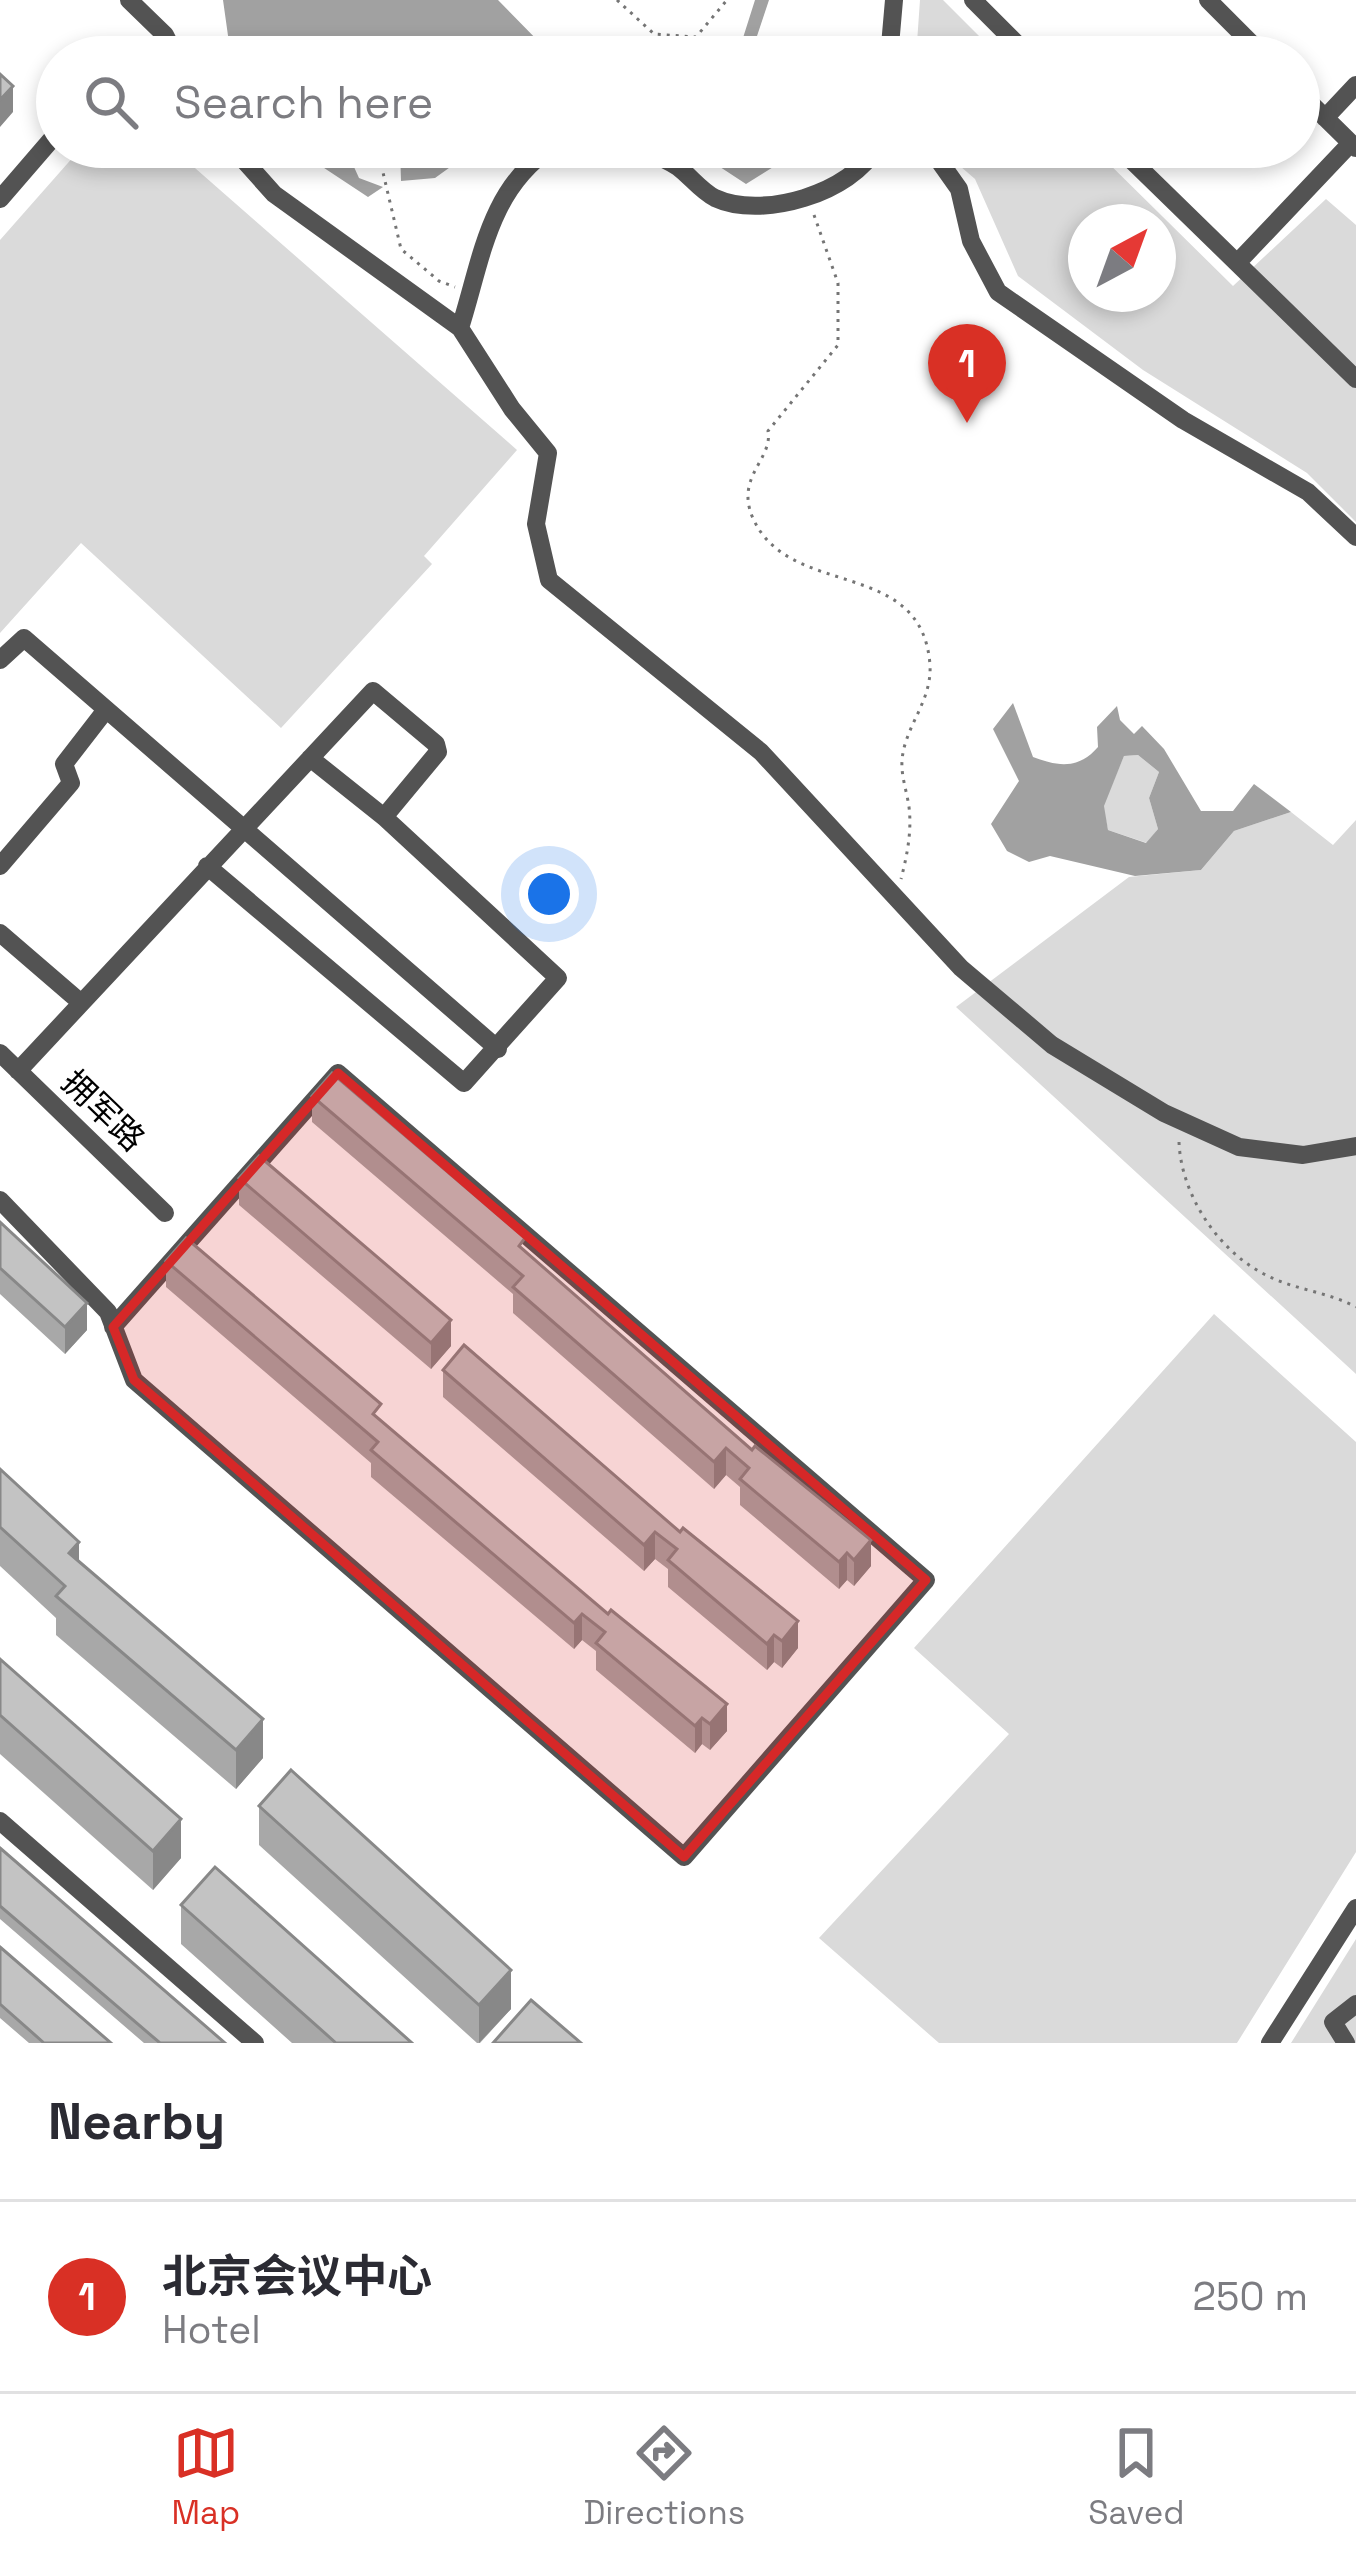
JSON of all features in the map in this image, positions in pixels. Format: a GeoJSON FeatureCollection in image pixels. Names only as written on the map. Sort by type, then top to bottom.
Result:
{"type":"FeatureCollection","features":[{"type":"Feature","properties":{"kind":"street"},"geometry":{"type":"LineString","coordinates":[[128,0],[166,36]]}},
{"type":"Feature","properties":{"kind":"street"},"geometry":{"type":"LineString","coordinates":[[891,36],[894,0]]}},
{"type":"Feature","properties":{"kind":"street"},"geometry":{"type":"LineString","coordinates":[[973,0],[1009,36]]}},
{"type":"Feature","properties":{"kind":"street"},"geometry":{"type":"LineString","coordinates":[[1208,0],[1244,36]]}},
{"type":"Feature","properties":{"kind":"street"},"geometry":{"type":"LineString","coordinates":[[1325,118],[1356,85]]}},
{"type":"Feature","properties":{"kind":"street"},"geometry":{"type":"LineString","coordinates":[[1239,261],[1354,146],[1320,113]]}},
{"type":"Feature","properties":{"kind":"street"},"geometry":{"type":"LineString","coordinates":[[0,199],[36,157]]}},
{"type":"Feature","properties":{"kind":"street"},"geometry":{"type":"LineString","coordinates":[[251,168],[274,194],[460,328],[512,409],[548,453],[536,524],[549,580],[761,752],[962,968],[1052,1046],[1178,1119],[1239,1147],[1303,1155],[1356,1146]]}},
{"type":"Feature","properties":{"kind":"street"},"geometry":{"type":"LineString","coordinates":[[460,328],[496,208],[520,168]]}},
{"type":"Feature","properties":{"kind":"street"},"geometry":{"type":"LineString","coordinates":[[679,168],[715,199],[764,205],[805,198],[854,168]]}},
{"type":"Feature","properties":{"kind":"street"},"geometry":{"type":"LineString","coordinates":[[944,168],[959,189],[971,241],[998,292],[1183,420],[1308,493],[1356,537]]}},
{"type":"Feature","properties":{"kind":"street"},"geometry":{"type":"LineString","coordinates":[[1140,168],[1356,379]]}},
{"type":"Feature","properties":{"kind":"street"},"geometry":{"type":"LineString","coordinates":[[0,660],[24,638],[498,1048]]}},
{"type":"Feature","properties":{"kind":"street"},"geometry":{"type":"LineString","coordinates":[[18,1071],[373,691],[386,697],[438,752],[385,817]]}},
{"type":"Feature","properties":{"kind":"street"},"geometry":{"type":"LineString","coordinates":[[0,866],[71,784],[64,764],[105,711]]}},
{"type":"Feature","properties":{"kind":"street"},"geometry":{"type":"LineString","coordinates":[[207,866],[464,1083],[498,1048],[557,978],[385,817],[310,758]]}},
{"type":"Feature","properties":{"kind":"street"},"geometry":{"type":"LineString","coordinates":[[0,933],[79,1001]]}},
{"type":"Feature","properties":{"kind":"street","name":"拥军路"},"geometry":{"type":"LineString","coordinates":[[0,1053],[165,1213]]}},
{"type":"Feature","properties":{"kind":"street"},"geometry":{"type":"LineString","coordinates":[[0,1200],[74,1273],[113,1327],[134,1380],[684,1857],[926,1580],[338,1072],[113,1327]]}},
{"type":"Feature","properties":{"kind":"street"},"geometry":{"type":"LineString","coordinates":[[0,1821],[255,2043]]}},
{"type":"Feature","properties":{"kind":"street"},"geometry":{"type":"LineString","coordinates":[[1270,2043],[1356,1908]]}},
{"type":"Feature","properties":{"kind":"street"},"geometry":{"type":"LineString","coordinates":[[1346,2043],[1333,2022],[1356,2004]]}},
{"type":"Feature","properties":{"kind":"path"},"geometry":{"type":"LineString","coordinates":[[617,0],[654,34],[675,36]]}},
{"type":"Feature","properties":{"kind":"path"},"geometry":{"type":"LineString","coordinates":[[698,36],[727,0]]}},
{"type":"Feature","properties":{"kind":"path"},"geometry":{"type":"LineString","coordinates":[[382,168],[401,250],[440,281],[471,293]]}},
{"type":"Feature","properties":{"kind":"path"},"geometry":{"type":"LineString","coordinates":[[805,198],[838,283],[838,345],[768,431],[770,441],[747,488],[751,514],[785,558],[808,569],[872,584],[892,597],[920,632],[930,663],[928,696],[904,747],[909,844],[893,896]]}},
{"type":"Feature","properties":{"kind":"path"},"geometry":{"type":"LineString","coordinates":[[1178,1119],[1186,1183],[1226,1245],[1268,1276],[1356,1307]]}},
{"type":"Feature","properties":{"kind":"highlighted area"},"geometry":{"type":"Polygon","coordinates":[[[338,1073],[926,1580],[684,1857],[134,1380],[113,1327],[338,1073]]]}},
{"type":"Feature","properties":{"kind":"shaded area"},"geometry":{"type":"Polygon","coordinates":[[[223,0],[498,0],[533,36],[228,36],[223,0]]]}},
{"type":"Feature","properties":{"kind":"shaded area"},"geometry":{"type":"Polygon","coordinates":[[[755,0],[769,0],[757,36],[744,36],[755,0]]]}},
{"type":"Feature","properties":{"kind":"shaded area"},"geometry":{"type":"Polygon","coordinates":[[[920,0],[943,0],[979,36],[917,36],[920,0]]]}},
{"type":"Feature","properties":{"kind":"shaded area"},"geometry":{"type":"Polygon","coordinates":[[[63,168],[195,168],[517,450],[424,556],[432,564],[281,728],[81,543],[0,633],[0,240],[63,168]]]}},
{"type":"Feature","properties":{"kind":"shaded area"},"geometry":{"type":"Polygon","coordinates":[[[324,168],[354,168],[359,178],[383,187],[368,197],[324,168]]]}},
{"type":"Feature","properties":{"kind":"shaded area"},"geometry":{"type":"Polygon","coordinates":[[[401,168],[449,168],[435,178],[401,181],[401,168]]]}},
{"type":"Feature","properties":{"kind":"shaded area"},"geometry":{"type":"Polygon","coordinates":[[[722,168],[772,168],[746,184],[722,168]]]}},
{"type":"Feature","properties":{"kind":"shaded area"},"geometry":{"type":"Polygon","coordinates":[[[962,168],[1113,168],[1150,204],[1068,204],[1068,312],[1176,312],[1176,230],[1233,286],[1326,199],[1356,225],[1356,522],[1307,473],[1143,370],[1018,276],[975,179],[962,168]]]}},
{"type":"Feature","properties":{"kind":"shaded area"},"geometry":{"type":"Polygon","coordinates":[[[1013,703],[1033,757],[1068,764],[1098,747],[1097,727],[1117,706],[1120,720],[1134,734],[1142,726],[1164,749],[1201,811],[1233,811],[1254,784],[1291,812],[1234,831],[1201,870],[1135,876],[1050,856],[1029,862],[1007,851],[991,824],[1019,781],[993,729],[1013,703]],[[1138,755],[1124,756],[1104,806],[1108,830],[1146,843],[1158,829],[1149,798],[1159,772],[1138,755]]]}},
{"type":"Feature","properties":{"kind":"shaded area"},"geometry":{"type":"Polygon","coordinates":[[[1138,755],[1159,772],[1149,798],[1158,829],[1147,843],[1108,830],[1103,806],[1124,756],[1138,755]]]}},
{"type":"Feature","properties":{"kind":"shaded area"},"geometry":{"type":"Polygon","coordinates":[[[1291,812],[1333,845],[1356,820],[1356,1374],[956,1007],[1129,877],[1201,870],[1234,831],[1291,812]]]}},
{"type":"Feature","properties":{"kind":"shaded area"},"geometry":{"type":"Polygon","coordinates":[[[1214,1314],[1356,1442],[1356,1852],[1237,2043],[939,2043],[819,1938],[1009,1734],[914,1648],[1214,1314]]]}},
{"type":"Feature","properties":{"kind":"shaded area"},"geometry":{"type":"Polygon","coordinates":[[[1356,1939],[1356,2043],[1291,2043],[1356,1939]]]}},
{"type":"Feature","properties":{"kind":"building"},"geometry":{"type":"Polygon","coordinates":[[[0,74],[13,86],[0,100],[0,74]]]}},
{"type":"Feature","properties":{"kind":"building"},"geometry":{"type":"Polygon","coordinates":[[[332,1073],[525,1238],[519,1246],[752,1450],[755,1446],[871,1540],[854,1560],[847,1553],[839,1562],[740,1479],[749,1468],[726,1448],[714,1462],[513,1287],[523,1276],[312,1096],[332,1073]]]}},
{"type":"Feature","properties":{"kind":"building"},"geometry":{"type":"Polygon","coordinates":[[[259,1156],[451,1320],[431,1343],[239,1178],[259,1156]]]}},
{"type":"Feature","properties":{"kind":"building"},"geometry":{"type":"Polygon","coordinates":[[[0,1222],[87,1303],[65,1327],[0,1268],[0,1222]]]}},
{"type":"Feature","properties":{"kind":"building"},"geometry":{"type":"Polygon","coordinates":[[[186,1238],[381,1404],[373,1414],[608,1614],[611,1610],[727,1704],[710,1724],[702,1718],[695,1726],[596,1643],[605,1632],[582,1614],[574,1623],[371,1450],[378,1442],[166,1261],[186,1238]]]}},
{"type":"Feature","properties":{"kind":"building"},"geometry":{"type":"Polygon","coordinates":[[[464,1345],[680,1532],[683,1528],[798,1621],[782,1641],[774,1635],[767,1644],[668,1560],[677,1549],[655,1532],[644,1545],[443,1370],[464,1345]]]}},
{"type":"Feature","properties":{"kind":"building"},"geometry":{"type":"Polygon","coordinates":[[[0,1469],[79,1542],[69,1553],[263,1719],[236,1750],[56,1596],[65,1586],[0,1527],[0,1469]]]}},
{"type":"Feature","properties":{"kind":"building"},"geometry":{"type":"Polygon","coordinates":[[[0,1659],[181,1819],[153,1851],[0,1715],[0,1659]]]}},
{"type":"Feature","properties":{"kind":"building"},"geometry":{"type":"Polygon","coordinates":[[[291,1770],[511,1970],[479,2005],[259,1806],[291,1770]]]}},
{"type":"Feature","properties":{"kind":"building"},"geometry":{"type":"Polygon","coordinates":[[[0,1848],[225,2043],[160,2043],[0,1906],[0,1848]]]}},
{"type":"Feature","properties":{"kind":"building"},"geometry":{"type":"Polygon","coordinates":[[[215,1867],[412,2043],[336,2043],[181,1905],[215,1867]]]}},
{"type":"Feature","properties":{"kind":"building"},"geometry":{"type":"Polygon","coordinates":[[[0,1947],[111,2043],[44,2043],[0,2004],[0,1947]]]}},
{"type":"Feature","properties":{"kind":"building"},"geometry":{"type":"Polygon","coordinates":[[[531,2000],[581,2043],[493,2043],[531,2000]]]}},
{"type":"Feature","properties":{"kind":"place","name":"北京会议中心"},"geometry":{"type":"Point","coordinates":[967,423]}}]}
